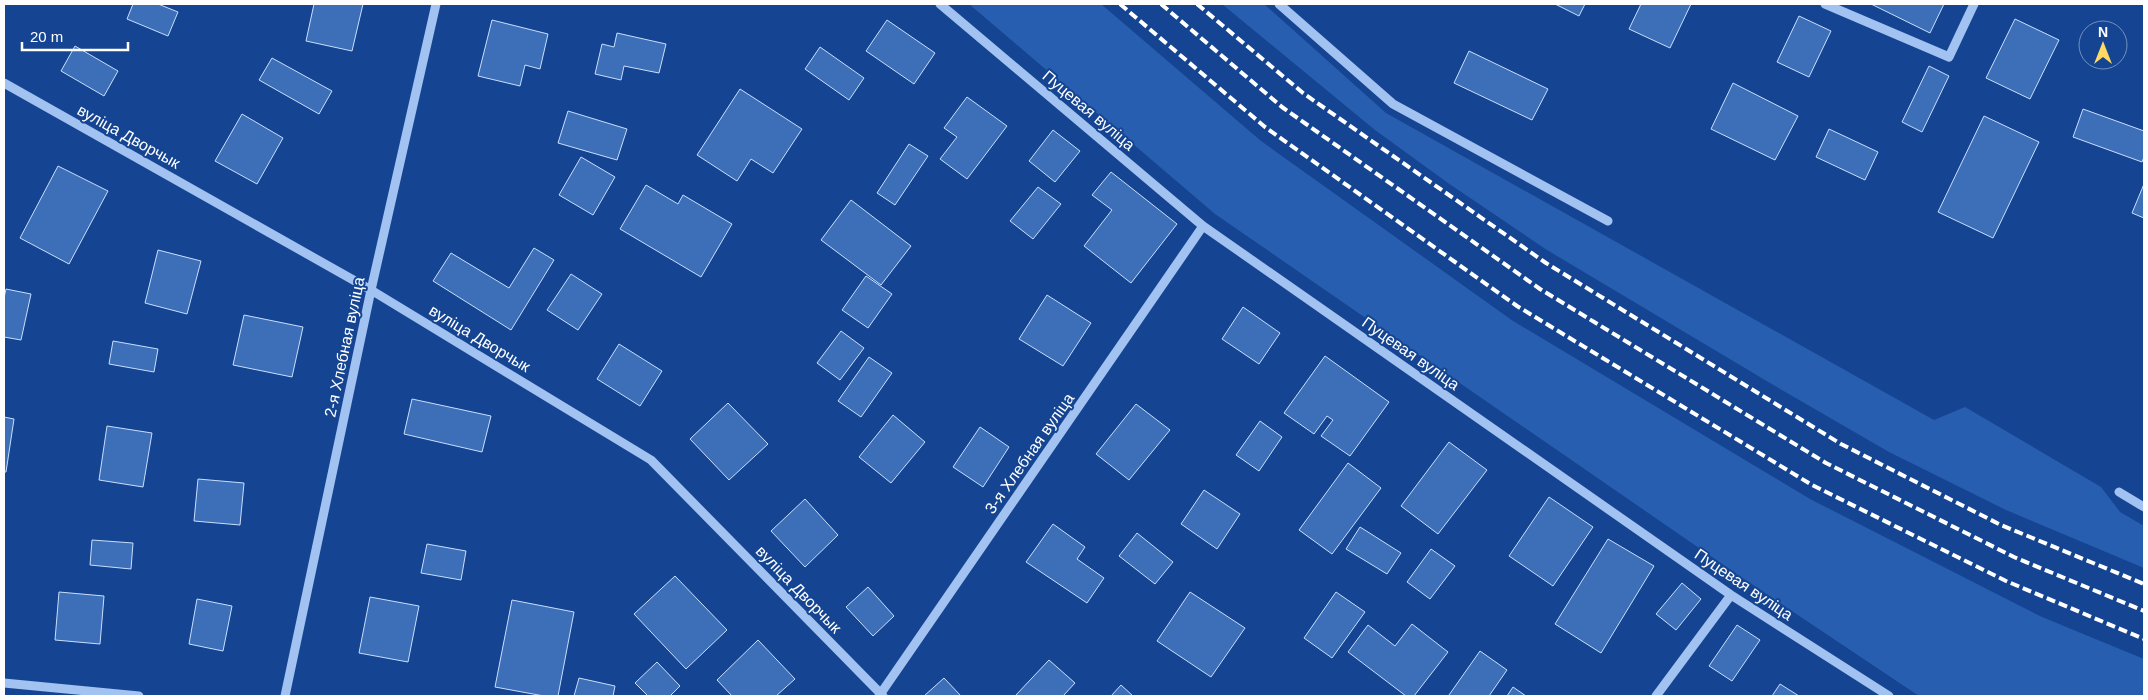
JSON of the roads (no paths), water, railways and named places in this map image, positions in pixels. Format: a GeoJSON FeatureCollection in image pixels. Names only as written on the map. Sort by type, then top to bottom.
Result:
{"type":"FeatureCollection","features":[{"type":"Feature","properties":{"kind":"street","name":"2-я Хлебная вуліца"},"geometry":{"type":"LineString","coordinates":[[284,696],[371,290],[436,4]]}},
{"type":"Feature","properties":{"kind":"street","name":"Пуцевая вуліца"},"geometry":{"type":"LineString","coordinates":[[940,4],[1203,226],[1731,595],[1889,696]]}},
{"type":"Feature","properties":{"kind":"street"},"geometry":{"type":"LineString","coordinates":[[1279,4],[1393,104],[1608,221]]}},
{"type":"Feature","properties":{"kind":"street"},"geometry":{"type":"LineString","coordinates":[[1824,4],[1949,57],[1974,4]]}},
{"type":"Feature","properties":{"kind":"street","name":"вуліца Дворчык"},"geometry":{"type":"LineString","coordinates":[[4,83],[371,290],[651,460],[881,695]]}},
{"type":"Feature","properties":{"kind":"street","name":"3-я Хлебная вуліца"},"geometry":{"type":"LineString","coordinates":[[881,695],[1203,226]]}},
{"type":"Feature","properties":{"kind":"street"},"geometry":{"type":"LineString","coordinates":[[2119,492],[2144,507]]}},
{"type":"Feature","properties":{"kind":"street"},"geometry":{"type":"LineString","coordinates":[[1656,696],[1731,595]]}},
{"type":"Feature","properties":{"kind":"street"},"geometry":{"type":"LineString","coordinates":[[4,684],[139,696]]}},
{"type":"Feature","properties":{"kind":"railway"},"geometry":{"type":"LineString","coordinates":[[1120,4],[1265,127],[1517,306],[1812,485],[2006,581],[2144,639]]}},
{"type":"Feature","properties":{"kind":"railway"},"geometry":{"type":"LineString","coordinates":[[1161,4],[1282,107],[1540,289],[1826,463],[2014,557],[2144,611]]}},
{"type":"Feature","properties":{"kind":"railway"},"geometry":{"type":"LineString","coordinates":[[1197,4],[1303,93],[1546,263],[1841,444],[2001,525],[2144,584]]}}]}
